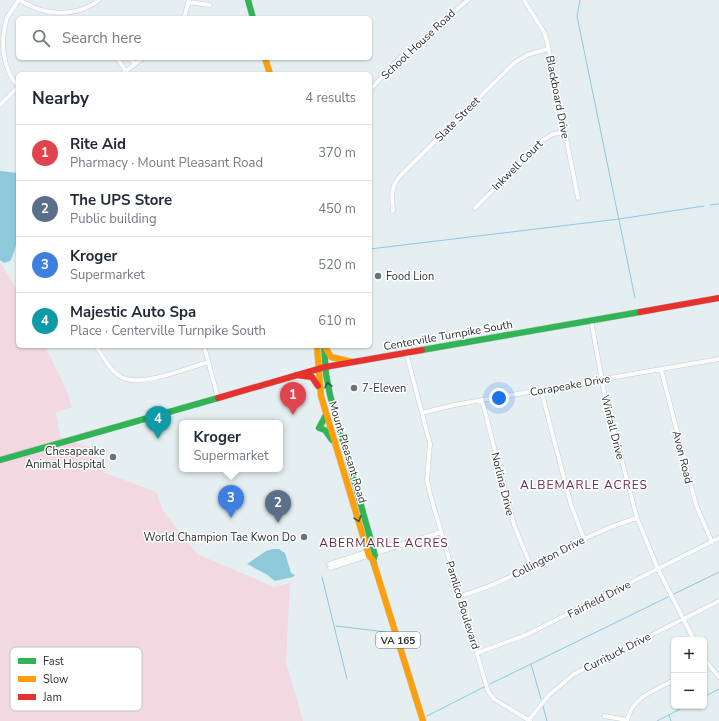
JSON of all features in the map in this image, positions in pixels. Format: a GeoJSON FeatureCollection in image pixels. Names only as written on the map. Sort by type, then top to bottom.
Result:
{"type":"FeatureCollection","features":[{"type":"Feature","properties":{"kind":"main road"},"geometry":{"type":"LineString","coordinates":[[248,0],[252,16]]}},
{"type":"Feature","properties":{"kind":"main road"},"geometry":{"type":"LineString","coordinates":[[266,60],[269,72]]}},
{"type":"Feature","properties":{"kind":"main road","name":"Centerville Turnpike South"},"geometry":{"type":"LineString","coordinates":[[0,460],[326,367],[719,298]]}},
{"type":"Feature","properties":{"kind":"main road","name":"Mount Pleasant Road"},"geometry":{"type":"LineString","coordinates":[[317,348],[320,390],[326,415],[372,554],[423,721]]}},
{"type":"Feature","properties":{"kind":"main road","name":"Mount Pleasant Road"},"geometry":{"type":"LineString","coordinates":[[325,348],[330,395],[345,446],[372,554]]}},
{"type":"Feature","properties":{"kind":"main road"},"geometry":{"type":"LineString","coordinates":[[326,348],[331,357],[352,362]]}},
{"type":"Feature","properties":{"kind":"main road"},"geometry":{"type":"LineString","coordinates":[[296,375],[313,378],[320,390]]}},
{"type":"Feature","properties":{"kind":"main road"},"geometry":{"type":"LineString","coordinates":[[326,415],[319,428],[325,430],[336,446],[345,446]]}},
{"type":"Feature","properties":{"kind":"street"},"geometry":{"type":"LineString","coordinates":[[16,83],[9,73],[1,49],[3,29],[7,19],[20,0],[45,12],[62,16],[84,8],[99,0]]}},
{"type":"Feature","properties":{"kind":"street","name":"School House Road"},"geometry":{"type":"LineString","coordinates":[[372,88],[403,55],[468,0]]}},
{"type":"Feature","properties":{"kind":"street","name":"Blackboard Drive"},"geometry":{"type":"LineString","coordinates":[[524,0],[544,32],[578,198]]}},
{"type":"Feature","properties":{"kind":"street"},"geometry":{"type":"LineString","coordinates":[[184,16],[188,1],[210,5]]}},
{"type":"Feature","properties":{"kind":"street","name":"Slate Street"},"geometry":{"type":"LineString","coordinates":[[393,211],[392,187],[401,175],[511,66],[527,56],[548,49]]}},
{"type":"Feature","properties":{"kind":"street"},"geometry":{"type":"LineString","coordinates":[[118,60],[126,71],[140,60]]}},
{"type":"Feature","properties":{"kind":"street"},"geometry":{"type":"LineString","coordinates":[[132,60],[135,64]]}},
{"type":"Feature","properties":{"kind":"street"},"geometry":{"type":"LineString","coordinates":[[0,105],[16,88]]}},
{"type":"Feature","properties":{"kind":"street","name":"Inkwell Court"},"geometry":{"type":"LineString","coordinates":[[475,208],[543,140],[553,134],[565,132]]}},
{"type":"Feature","properties":{"kind":"street","name":"Winfall Drive"},"geometry":{"type":"LineString","coordinates":[[591,320],[602,380],[637,518],[658,569],[692,637]]}},
{"type":"Feature","properties":{"kind":"street"},"geometry":{"type":"LineString","coordinates":[[97,348],[115,372],[122,378],[132,381],[146,380],[208,362]]}},
{"type":"Feature","properties":{"kind":"street"},"geometry":{"type":"LineString","coordinates":[[204,348],[218,398]]}},
{"type":"Feature","properties":{"kind":"street","name":"Pamlico Boulevard"},"geometry":{"type":"LineString","coordinates":[[406,352],[430,444],[427,475],[428,489],[488,691],[492,698],[529,721]]}},
{"type":"Feature","properties":{"kind":"street","name":"Corapeake Drive"},"geometry":{"type":"LineString","coordinates":[[422,413],[482,400],[719,359]]}},
{"type":"Feature","properties":{"kind":"street","name":"Avon Road"},"geometry":{"type":"LineString","coordinates":[[661,369],[694,498],[712,542]]}},
{"type":"Feature","properties":{"kind":"street"},"geometry":{"type":"LineString","coordinates":[[541,390],[571,505],[584,539]]}},
{"type":"Feature","properties":{"kind":"street","name":"Norlina Drive"},"geometry":{"type":"LineString","coordinates":[[482,400],[514,525],[530,566]]}},
{"type":"Feature","properties":{"kind":"street","name":"Collington Drive"},"geometry":{"type":"LineString","coordinates":[[460,596],[484,588],[603,529],[637,518]]}},
{"type":"Feature","properties":{"kind":"street"},"geometry":{"type":"LineString","coordinates":[[330,566],[441,532]]}},
{"type":"Feature","properties":{"kind":"street","name":"Fairfield Drive"},"geometry":{"type":"LineString","coordinates":[[477,653],[526,635],[719,538]]}},
{"type":"Feature","properties":{"kind":"street","name":"Currituck Drive"},"geometry":{"type":"LineString","coordinates":[[529,721],[549,695],[566,679],[719,601]]}},
{"type":"Feature","properties":{"kind":"street"},"geometry":{"type":"LineString","coordinates":[[707,665],[719,677]]}},
{"type":"Feature","properties":{"kind":"street"},"geometry":{"type":"LineString","coordinates":[[604,716],[627,720],[632,706],[639,699],[671,682]]}},
{"type":"Feature","properties":{"kind":"shaded area"},"geometry":{"type":"Polygon","coordinates":[[[0,262],[16,289],[16,348],[46,348],[67,391],[72,407],[56,412],[60,437],[89,447],[103,472],[156,492],[163,511],[197,554],[274,587],[290,583],[286,662],[303,721],[0,721],[0,262]]]}},
{"type":"Feature","properties":{"kind":"water"},"geometry":{"type":"Polygon","coordinates":[[[0,171],[16,173],[16,243],[14,253],[10,261],[4,263],[0,260],[0,171]]]}},
{"type":"Feature","properties":{"kind":"water"},"geometry":{"type":"Polygon","coordinates":[[[279,549],[285,553],[291,573],[295,575],[293,577],[275,581],[266,574],[247,564],[266,551],[279,549]]]}},
{"type":"Feature","properties":{"kind":"waterway"},"geometry":{"type":"LineString","coordinates":[[580,0],[577,16],[635,298]]}},
{"type":"Feature","properties":{"kind":"waterway"},"geometry":{"type":"LineString","coordinates":[[710,205],[719,204]]}},
{"type":"Feature","properties":{"kind":"waterway"},"geometry":{"type":"LineString","coordinates":[[372,249],[619,219],[704,206]]}},
{"type":"Feature","properties":{"kind":"waterway"},"geometry":{"type":"LineString","coordinates":[[674,594],[719,572]]}},
{"type":"Feature","properties":{"kind":"waterway"},"geometry":{"type":"LineString","coordinates":[[322,577],[347,679]]}},
{"type":"Feature","properties":{"kind":"waterway"},"geometry":{"type":"LineString","coordinates":[[490,684],[668,597]]}},
{"type":"Feature","properties":{"kind":"waterway"},"geometry":{"type":"LineString","coordinates":[[336,626],[386,632]]}},
{"type":"Feature","properties":{"kind":"waterway"},"geometry":{"type":"LineString","coordinates":[[531,664],[541,699]]}},
{"type":"Feature","properties":{"kind":"waterway"},"geometry":{"type":"LineString","coordinates":[[427,716],[484,687]]}},
{"type":"Feature","properties":{"kind":"waterway"},"geometry":{"type":"LineString","coordinates":[[707,695],[719,689]]}},
{"type":"Feature","properties":{"kind":"waterway"},"geometry":{"type":"LineString","coordinates":[[543,706],[547,721]]}},
{"type":"Feature","properties":{"kind":"waterway"},"geometry":{"type":"LineString","coordinates":[[657,721],[680,709]]}},
{"type":"Feature","properties":{"kind":"waterway"},"geometry":{"type":"LineString","coordinates":[[669,715],[671,721]]}},
{"type":"Feature","properties":{"kind":"traffic: fast"},"geometry":{"type":"LineString","coordinates":[[248,0],[252,16]]}},
{"type":"Feature","properties":{"kind":"traffic: fast"},"geometry":{"type":"LineString","coordinates":[[422,350],[640,312]]}},
{"type":"Feature","properties":{"kind":"traffic: fast"},"geometry":{"type":"LineString","coordinates":[[324,348],[326,374],[330,395],[375,555],[373,560],[374,564]]}},
{"type":"Feature","properties":{"kind":"traffic: fast"},"geometry":{"type":"LineString","coordinates":[[0,460],[218,398]]}},
{"type":"Feature","properties":{"kind":"traffic: fast"},"geometry":{"type":"LineString","coordinates":[[326,415],[319,428],[325,430],[332,440]]}},
{"type":"Feature","properties":{"kind":"traffic: slow"},"geometry":{"type":"LineString","coordinates":[[266,60],[269,72]]}},
{"type":"Feature","properties":{"kind":"traffic: slow"},"geometry":{"type":"LineString","coordinates":[[317,348],[321,396],[369,556],[373,560]]}},
{"type":"Feature","properties":{"kind":"traffic: slow"},"geometry":{"type":"LineString","coordinates":[[326,348],[331,357],[352,362]]}},
{"type":"Feature","properties":{"kind":"traffic: slow"},"geometry":{"type":"LineString","coordinates":[[374,564],[423,721]]}},
{"type":"Feature","properties":{"kind":"traffic: jam"},"geometry":{"type":"LineString","coordinates":[[640,312],[719,298]]}},
{"type":"Feature","properties":{"kind":"traffic: jam"},"geometry":{"type":"LineString","coordinates":[[218,398],[325,367],[422,350]]}},
{"type":"Feature","properties":{"kind":"traffic: jam"},"geometry":{"type":"LineString","coordinates":[[296,375],[312,377],[318,386]]}},
{"type":"Feature","properties":{"kind":"place","name":"Food Lion"},"geometry":{"type":"Point","coordinates":[378,276]}},
{"type":"Feature","properties":{"kind":"place","name":"7-Eleven"},"geometry":{"type":"Point","coordinates":[354,388]}},
{"type":"Feature","properties":{"kind":"place","name":"Rite Aid"},"geometry":{"type":"Point","coordinates":[293,415]}},
{"type":"Feature","properties":{"kind":"place","name":"Majestic Auto Spa"},"geometry":{"type":"Point","coordinates":[158,439]}},
{"type":"Feature","properties":{"kind":"place","name":"Chesapeake Animal Hospital"},"geometry":{"type":"Point","coordinates":[113,457]}},
{"type":"Feature","properties":{"kind":"place","name":"Kroger"},"geometry":{"type":"Point","coordinates":[231,518]}},
{"type":"Feature","properties":{"kind":"place","name":"The UPS Store"},"geometry":{"type":"Point","coordinates":[278,523]}},
{"type":"Feature","properties":{"kind":"place","name":"World Champion Tae Kwon Do"},"geometry":{"type":"Point","coordinates":[304,537]}},
{"type":"Feature","properties":{"kind":"district","name":"ALBEMARLE ACRES"},"geometry":{"type":"Point","coordinates":[584,485]}},
{"type":"Feature","properties":{"kind":"district","name":"ABERMARLE ACRES"},"geometry":{"type":"Point","coordinates":[384,543]}}]}
